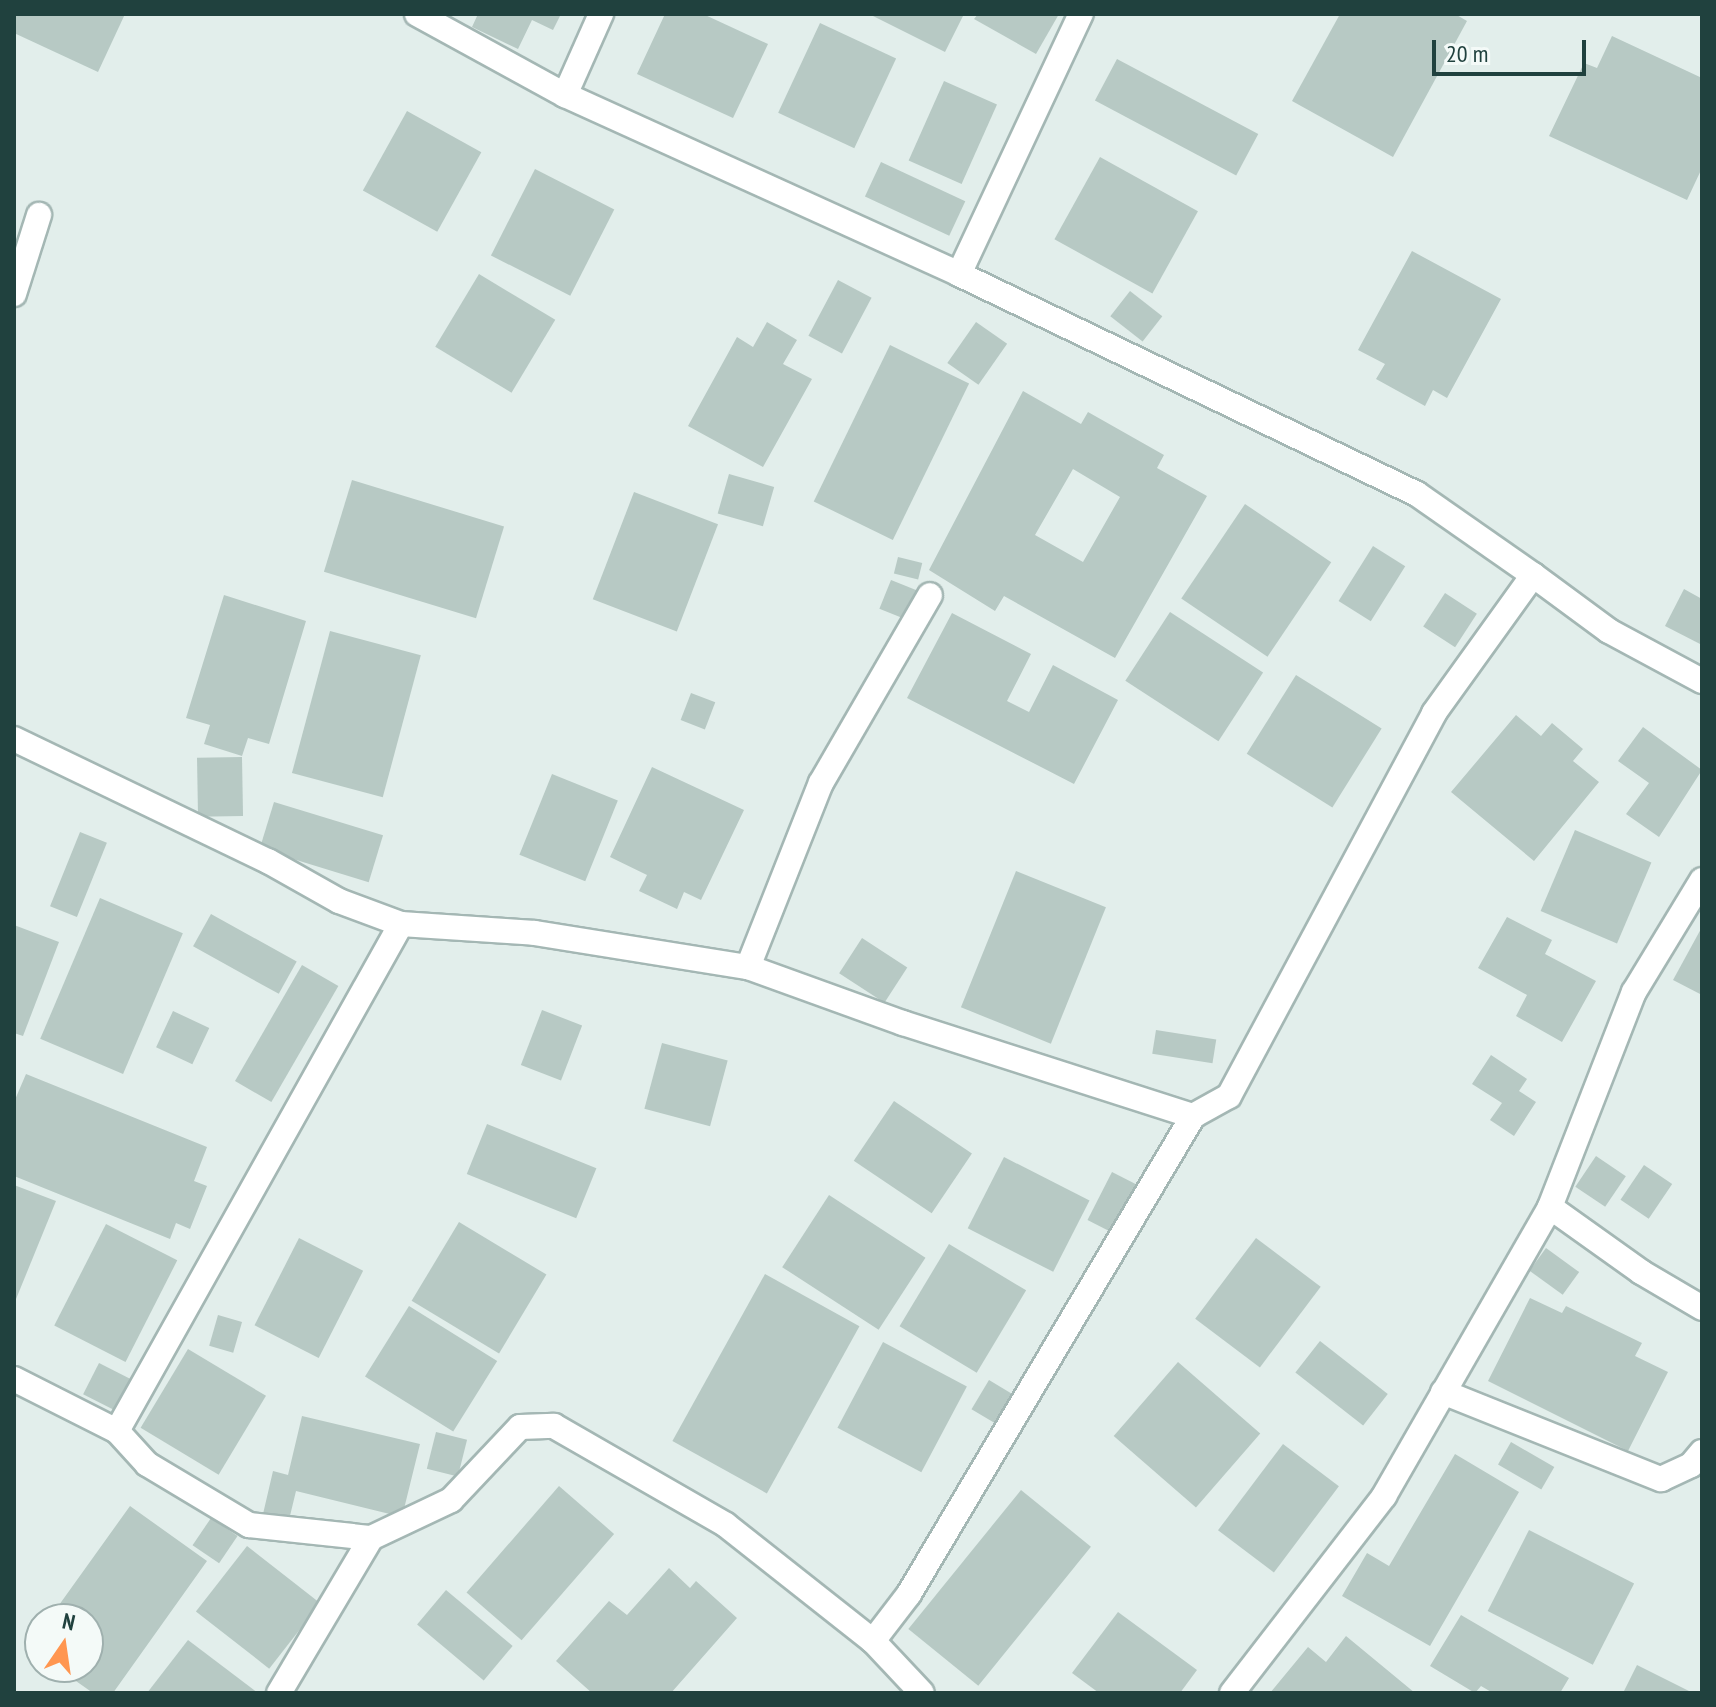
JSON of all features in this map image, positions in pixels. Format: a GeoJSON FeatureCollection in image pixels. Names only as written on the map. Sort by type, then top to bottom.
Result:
{"type":"FeatureCollection","features":[{"type":"Feature","properties":{"kind":"street"},"geometry":{"type":"LineString","coordinates":[[417,14],[565,95],[959,274],[1417,494],[1609,631],[1702,681]]}},
{"type":"Feature","properties":{"kind":"street"},"geometry":{"type":"LineString","coordinates":[[565,95],[601,14]]}},
{"type":"Feature","properties":{"kind":"street"},"geometry":{"type":"LineString","coordinates":[[959,274],[1081,14]]}},
{"type":"Feature","properties":{"kind":"street"},"geometry":{"type":"LineString","coordinates":[[14,294],[39,215]]}},
{"type":"Feature","properties":{"kind":"street"},"geometry":{"type":"LineString","coordinates":[[873,1641],[909,1594],[1193,1116],[1229,1096],[1434,713],[1533,575]]}},
{"type":"Feature","properties":{"kind":"street"},"geometry":{"type":"LineString","coordinates":[[748,967],[821,783],[930,595]]}},
{"type":"Feature","properties":{"kind":"street"},"geometry":{"type":"LineString","coordinates":[[14,739],[268,861],[339,901],[401,924],[535,933],[748,967],[903,1023],[1193,1116]]}},
{"type":"Feature","properties":{"kind":"street"},"geometry":{"type":"LineString","coordinates":[[1232,1693],[1384,1496],[1550,1207],[1634,992],[1702,880]]}},
{"type":"Feature","properties":{"kind":"street"},"geometry":{"type":"LineString","coordinates":[[117,1431],[401,924]]}},
{"type":"Feature","properties":{"kind":"street"},"geometry":{"type":"LineString","coordinates":[[1550,1207],[1641,1272],[1702,1308]]}},
{"type":"Feature","properties":{"kind":"street"},"geometry":{"type":"LineString","coordinates":[[14,1379],[117,1431],[147,1464],[249,1525],[371,1538],[451,1500],[520,1427],[554,1426],[726,1525],[873,1641],[922,1693]]}},
{"type":"Feature","properties":{"kind":"street"},"geometry":{"type":"LineString","coordinates":[[1443,1392],[1661,1479],[1691,1465],[1702,1452]]}},
{"type":"Feature","properties":{"kind":"street"},"geometry":{"type":"LineString","coordinates":[[279,1693],[371,1538]]}},
{"type":"Feature","properties":{"kind":"building"},"geometry":{"type":"Polygon","coordinates":[[[15,14],[125,14],[98,72],[14,33],[15,14]]]}},
{"type":"Feature","properties":{"kind":"building"},"geometry":{"type":"Polygon","coordinates":[[[478,14],[561,14],[553,30],[532,20],[518,49],[472,27],[478,14]]]}},
{"type":"Feature","properties":{"kind":"building"},"geometry":{"type":"Polygon","coordinates":[[[665,14],[703,14],[768,44],[733,118],[637,74],[665,14]]]}},
{"type":"Feature","properties":{"kind":"building"},"geometry":{"type":"Polygon","coordinates":[[[869,14],[964,14],[945,52],[869,14]]]}},
{"type":"Feature","properties":{"kind":"building"},"geometry":{"type":"Polygon","coordinates":[[[978,14],[1059,14],[1036,54],[974,19],[978,14]]]}},
{"type":"Feature","properties":{"kind":"building"},"geometry":{"type":"Polygon","coordinates":[[[1340,14],[1455,14],[1467,21],[1393,157],[1292,101],[1340,14]]]}},
{"type":"Feature","properties":{"kind":"building"},"geometry":{"type":"Polygon","coordinates":[[[820,23],[896,58],[854,148],[778,113],[820,23]]]}},
{"type":"Feature","properties":{"kind":"building"},"geometry":{"type":"Polygon","coordinates":[[[1612,36],[1702,78],[1702,168],[1687,200],[1549,136],[1584,63],[1597,68],[1612,36]]]}},
{"type":"Feature","properties":{"kind":"building"},"geometry":{"type":"Polygon","coordinates":[[[1117,59],[1258,134],[1236,176],[1095,100],[1117,59]]]}},
{"type":"Feature","properties":{"kind":"building"},"geometry":{"type":"Polygon","coordinates":[[[944,81],[997,105],[962,184],[909,160],[944,81]]]}},
{"type":"Feature","properties":{"kind":"building"},"geometry":{"type":"Polygon","coordinates":[[[407,111],[481,152],[437,232],[363,191],[407,111]]]}},
{"type":"Feature","properties":{"kind":"building"},"geometry":{"type":"Polygon","coordinates":[[[1100,157],[1198,211],[1152,294],[1054,239],[1100,157]]]}},
{"type":"Feature","properties":{"kind":"building"},"geometry":{"type":"Polygon","coordinates":[[[881,162],[965,201],[949,236],[865,196],[881,162]]]}},
{"type":"Feature","properties":{"kind":"building"},"geometry":{"type":"Polygon","coordinates":[[[535,169],[614,209],[570,296],[491,255],[535,169]]]}},
{"type":"Feature","properties":{"kind":"building"},"geometry":{"type":"Polygon","coordinates":[[[1412,251],[1501,299],[1447,398],[1433,390],[1425,406],[1376,379],[1385,364],[1358,350],[1412,251]]]}},
{"type":"Feature","properties":{"kind":"building"},"geometry":{"type":"Polygon","coordinates":[[[479,274],[555,320],[512,393],[435,347],[479,274]]]}},
{"type":"Feature","properties":{"kind":"building"},"geometry":{"type":"Polygon","coordinates":[[[838,280],[872,298],[842,353],[808,336],[838,280]]]}},
{"type":"Feature","properties":{"kind":"building"},"geometry":{"type":"Polygon","coordinates":[[[1130,291],[1162,316],[1143,341],[1110,316],[1130,291]]]}},
{"type":"Feature","properties":{"kind":"building"},"geometry":{"type":"Polygon","coordinates":[[[767,322],[797,340],[783,364],[812,379],[763,467],[688,426],[737,337],[753,347],[767,322]]]}},
{"type":"Feature","properties":{"kind":"building"},"geometry":{"type":"Polygon","coordinates":[[[976,322],[1007,344],[978,385],[947,363],[976,322]]]}},
{"type":"Feature","properties":{"kind":"building"},"geometry":{"type":"Polygon","coordinates":[[[890,345],[969,384],[893,540],[814,501],[890,345]]]}},
{"type":"Feature","properties":{"kind":"building"},"geometry":{"type":"Polygon","coordinates":[[[1023,391],[1081,424],[1088,412],[1164,455],[1157,468],[1207,496],[1115,658],[1004,596],[995,611],[929,570],[1023,391]],[[1073,469],[1035,535],[1083,562],[1120,497],[1073,469]]]}},
{"type":"Feature","properties":{"kind":"building"},"geometry":{"type":"Polygon","coordinates":[[[729,474],[774,487],[763,526],[718,513],[729,474]]]}},
{"type":"Feature","properties":{"kind":"building"},"geometry":{"type":"Polygon","coordinates":[[[352,480],[504,526],[476,618],[324,572],[352,480]]]}},
{"type":"Feature","properties":{"kind":"building"},"geometry":{"type":"Polygon","coordinates":[[[634,492],[718,524],[677,632],[593,599],[634,492]]]}},
{"type":"Feature","properties":{"kind":"building"},"geometry":{"type":"Polygon","coordinates":[[[1245,504],[1331,562],[1267,657],[1181,599],[1245,504]]]}},
{"type":"Feature","properties":{"kind":"building"},"geometry":{"type":"Polygon","coordinates":[[[1373,546],[1405,566],[1371,621],[1339,601],[1373,546]]]}},
{"type":"Feature","properties":{"kind":"building"},"geometry":{"type":"Polygon","coordinates":[[[898,557],[922,563],[918,580],[894,573],[898,557]]]}},
{"type":"Feature","properties":{"kind":"building"},"geometry":{"type":"Polygon","coordinates":[[[891,580],[923,593],[912,622],[879,609],[891,580]]]}},
{"type":"Feature","properties":{"kind":"building"},"geometry":{"type":"Polygon","coordinates":[[[1684,589],[1702,599],[1702,645],[1665,626],[1684,589]]]}},
{"type":"Feature","properties":{"kind":"building"},"geometry":{"type":"Polygon","coordinates":[[[1445,593],[1477,614],[1455,647],[1423,627],[1445,593]]]}},
{"type":"Feature","properties":{"kind":"building"},"geometry":{"type":"Polygon","coordinates":[[[224,595],[306,621],[269,744],[248,738],[242,756],[204,744],[210,725],[186,718],[224,595]]]}},
{"type":"Feature","properties":{"kind":"building"},"geometry":{"type":"Polygon","coordinates":[[[1170,612],[1263,672],[1218,741],[1125,681],[1170,612]]]}},
{"type":"Feature","properties":{"kind":"building"},"geometry":{"type":"Polygon","coordinates":[[[952,613],[1031,654],[1007,701],[1029,712],[1053,665],[1118,700],[1074,784],[907,698],[952,613]]]}},
{"type":"Feature","properties":{"kind":"building"},"geometry":{"type":"Polygon","coordinates":[[[330,631],[421,655],[383,797],[292,773],[330,631]]]}},
{"type":"Feature","properties":{"kind":"building"},"geometry":{"type":"Polygon","coordinates":[[[1296,675],[1382,729],[1332,807],[1247,754],[1296,675]]]}},
{"type":"Feature","properties":{"kind":"building"},"geometry":{"type":"Polygon","coordinates":[[[691,693],[715,702],[705,729],[681,720],[691,693]]]}},
{"type":"Feature","properties":{"kind":"building"},"geometry":{"type":"Polygon","coordinates":[[[1516,715],[1541,736],[1552,723],[1583,749],[1573,761],[1599,782],[1534,861],[1451,792],[1516,715]]]}},
{"type":"Feature","properties":{"kind":"building"},"geometry":{"type":"Polygon","coordinates":[[[1643,727],[1702,770],[1659,837],[1626,814],[1649,783],[1618,761],[1643,727]]]}},
{"type":"Feature","properties":{"kind":"building"},"geometry":{"type":"Polygon","coordinates":[[[242,757],[243,816],[198,817],[197,758],[242,757]]]}},
{"type":"Feature","properties":{"kind":"building"},"geometry":{"type":"Polygon","coordinates":[[[652,767],[744,810],[701,900],[684,892],[677,909],[639,891],[647,875],[610,857],[652,767]]]}},
{"type":"Feature","properties":{"kind":"building"},"geometry":{"type":"Polygon","coordinates":[[[552,774],[618,801],[585,881],[519,855],[552,774]]]}},
{"type":"Feature","properties":{"kind":"building"},"geometry":{"type":"Polygon","coordinates":[[[274,802],[383,835],[369,882],[260,849],[274,802]]]}},
{"type":"Feature","properties":{"kind":"building"},"geometry":{"type":"Polygon","coordinates":[[[1575,830],[1651,862],[1617,943],[1541,911],[1575,830]]]}},
{"type":"Feature","properties":{"kind":"building"},"geometry":{"type":"Polygon","coordinates":[[[80,832],[107,843],[77,917],[50,906],[80,832]]]}},
{"type":"Feature","properties":{"kind":"building"},"geometry":{"type":"Polygon","coordinates":[[[1016,871],[1106,907],[1051,1044],[961,1007],[1016,871]]]}},
{"type":"Feature","properties":{"kind":"building"},"geometry":{"type":"Polygon","coordinates":[[[100,898],[183,933],[123,1074],[40,1039],[100,898]]]}},
{"type":"Feature","properties":{"kind":"building"},"geometry":{"type":"Polygon","coordinates":[[[211,914],[297,962],[279,994],[193,946],[211,914]]]}},
{"type":"Feature","properties":{"kind":"building"},"geometry":{"type":"Polygon","coordinates":[[[1507,917],[1552,940],[1545,954],[1596,981],[1562,1042],[1516,1016],[1527,995],[1478,968],[1507,917]]]}},
{"type":"Feature","properties":{"kind":"building"},"geometry":{"type":"Polygon","coordinates":[[[14,925],[59,942],[23,1036],[14,1033],[14,925]]]}},
{"type":"Feature","properties":{"kind":"building"},"geometry":{"type":"Polygon","coordinates":[[[1702,927],[1702,995],[1673,980],[1702,927]]]}},
{"type":"Feature","properties":{"kind":"building"},"geometry":{"type":"Polygon","coordinates":[[[862,938],[907,967],[884,1003],[839,973],[862,938]]]}},
{"type":"Feature","properties":{"kind":"building"},"geometry":{"type":"Polygon","coordinates":[[[302,965],[338,986],[271,1102],[235,1081],[302,965]]]}},
{"type":"Feature","properties":{"kind":"building"},"geometry":{"type":"Polygon","coordinates":[[[542,1010],[582,1025],[561,1080],[521,1065],[542,1010]]]}},
{"type":"Feature","properties":{"kind":"building"},"geometry":{"type":"Polygon","coordinates":[[[173,1011],[209,1028],[192,1064],[156,1047],[173,1011]]]}},
{"type":"Feature","properties":{"kind":"building"},"geometry":{"type":"Polygon","coordinates":[[[1156,1030],[1216,1040],[1212,1063],[1152,1054],[1156,1030]]]}},
{"type":"Feature","properties":{"kind":"building"},"geometry":{"type":"Polygon","coordinates":[[[662,1043],[728,1061],[710,1126],[644,1109],[662,1043]]]}},
{"type":"Feature","properties":{"kind":"building"},"geometry":{"type":"Polygon","coordinates":[[[1491,1055],[1527,1079],[1519,1091],[1536,1102],[1514,1136],[1490,1120],[1502,1103],[1472,1084],[1491,1055]]]}},
{"type":"Feature","properties":{"kind":"building"},"geometry":{"type":"Polygon","coordinates":[[[26,1074],[207,1147],[194,1181],[207,1186],[190,1229],[176,1223],[170,1239],[14,1176],[14,1102],[26,1074]]]}},
{"type":"Feature","properties":{"kind":"building"},"geometry":{"type":"Polygon","coordinates":[[[894,1101],[972,1154],[932,1213],[854,1161],[894,1101]]]}},
{"type":"Feature","properties":{"kind":"building"},"geometry":{"type":"Polygon","coordinates":[[[487,1124],[596,1168],[576,1218],[467,1174],[487,1124]]]}},
{"type":"Feature","properties":{"kind":"building"},"geometry":{"type":"Polygon","coordinates":[[[1596,1156],[1626,1176],[1605,1207],[1575,1187],[1596,1156]]]}},
{"type":"Feature","properties":{"kind":"building"},"geometry":{"type":"Polygon","coordinates":[[[1004,1157],[1090,1201],[1053,1272],[968,1228],[1004,1157]]]}},
{"type":"Feature","properties":{"kind":"building"},"geometry":{"type":"Polygon","coordinates":[[[1644,1165],[1672,1184],[1649,1219],[1621,1200],[1644,1165]]]}},
{"type":"Feature","properties":{"kind":"building"},"geometry":{"type":"Polygon","coordinates":[[[1112,1172],[1136,1184],[1112,1232],[1087,1220],[1112,1172]]]}},
{"type":"Feature","properties":{"kind":"building"},"geometry":{"type":"Polygon","coordinates":[[[14,1185],[56,1201],[14,1304],[14,1185]]]}},
{"type":"Feature","properties":{"kind":"building"},"geometry":{"type":"Polygon","coordinates":[[[829,1195],[925,1258],[879,1330],[782,1267],[829,1195]]]}},
{"type":"Feature","properties":{"kind":"building"},"geometry":{"type":"Polygon","coordinates":[[[459,1222],[546,1275],[499,1353],[412,1301],[459,1222]]]}},
{"type":"Feature","properties":{"kind":"building"},"geometry":{"type":"Polygon","coordinates":[[[106,1224],[177,1260],[126,1362],[54,1326],[106,1224]]]}},
{"type":"Feature","properties":{"kind":"building"},"geometry":{"type":"Polygon","coordinates":[[[299,1238],[363,1271],[319,1358],[255,1325],[299,1238]]]}},
{"type":"Feature","properties":{"kind":"building"},"geometry":{"type":"Polygon","coordinates":[[[1256,1238],[1321,1287],[1260,1367],[1195,1319],[1256,1238]]]}},
{"type":"Feature","properties":{"kind":"building"},"geometry":{"type":"Polygon","coordinates":[[[949,1244],[1026,1290],[977,1373],[900,1326],[949,1244]]]}},
{"type":"Feature","properties":{"kind":"building"},"geometry":{"type":"Polygon","coordinates":[[[1546,1248],[1579,1272],[1563,1295],[1530,1271],[1546,1248]]]}},
{"type":"Feature","properties":{"kind":"building"},"geometry":{"type":"Polygon","coordinates":[[[765,1274],[859,1326],[767,1493],[672,1441],[765,1274]]]}},
{"type":"Feature","properties":{"kind":"building"},"geometry":{"type":"Polygon","coordinates":[[[1530,1298],[1562,1313],[1566,1306],[1642,1343],[1635,1356],[1668,1372],[1628,1451],[1488,1381],[1530,1298]]]}},
{"type":"Feature","properties":{"kind":"building"},"geometry":{"type":"Polygon","coordinates":[[[409,1306],[497,1361],[453,1431],[365,1376],[409,1306]]]}},
{"type":"Feature","properties":{"kind":"building"},"geometry":{"type":"Polygon","coordinates":[[[218,1315],[242,1322],[233,1353],[209,1346],[218,1315]]]}},
{"type":"Feature","properties":{"kind":"building"},"geometry":{"type":"Polygon","coordinates":[[[1320,1341],[1388,1394],[1363,1425],[1295,1373],[1320,1341]]]}},
{"type":"Feature","properties":{"kind":"building"},"geometry":{"type":"Polygon","coordinates":[[[883,1342],[967,1387],[921,1472],[837,1428],[883,1342]]]}},
{"type":"Feature","properties":{"kind":"building"},"geometry":{"type":"Polygon","coordinates":[[[188,1349],[266,1396],[219,1475],[141,1428],[188,1349]]]}},
{"type":"Feature","properties":{"kind":"building"},"geometry":{"type":"Polygon","coordinates":[[[1178,1362],[1260,1434],[1196,1507],[1114,1436],[1178,1362]]]}},
{"type":"Feature","properties":{"kind":"building"},"geometry":{"type":"Polygon","coordinates":[[[99,1363],[136,1382],[121,1413],[83,1394],[99,1363]]]}},
{"type":"Feature","properties":{"kind":"building"},"geometry":{"type":"Polygon","coordinates":[[[989,1380],[1016,1396],[998,1425],[971,1409],[989,1380]]]}},
{"type":"Feature","properties":{"kind":"building"},"geometry":{"type":"Polygon","coordinates":[[[302,1416],[420,1444],[402,1517],[296,1491],[289,1520],[263,1514],[273,1471],[288,1475],[302,1416]]]}},
{"type":"Feature","properties":{"kind":"building"},"geometry":{"type":"Polygon","coordinates":[[[436,1432],[467,1440],[458,1477],[427,1469],[436,1432]]]}},
{"type":"Feature","properties":{"kind":"building"},"geometry":{"type":"Polygon","coordinates":[[[1511,1442],[1554,1467],[1541,1490],[1498,1465],[1511,1442]]]}},
{"type":"Feature","properties":{"kind":"building"},"geometry":{"type":"Polygon","coordinates":[[[1283,1444],[1339,1486],[1274,1572],[1218,1530],[1283,1444]]]}},
{"type":"Feature","properties":{"kind":"building"},"geometry":{"type":"Polygon","coordinates":[[[1455,1454],[1519,1492],[1430,1646],[1342,1596],[1367,1553],[1389,1566],[1455,1454]]]}},
{"type":"Feature","properties":{"kind":"building"},"geometry":{"type":"Polygon","coordinates":[[[559,1486],[614,1534],[522,1640],[466,1592],[559,1486]]]}},
{"type":"Feature","properties":{"kind":"building"},"geometry":{"type":"Polygon","coordinates":[[[1021,1490],[1091,1547],[978,1686],[908,1629],[1021,1490]]]}},
{"type":"Feature","properties":{"kind":"building"},"geometry":{"type":"Polygon","coordinates":[[[130,1506],[207,1561],[113,1693],[93,1693],[79,1683],[104,1683],[104,1603],[60,1603],[130,1506]]]}},
{"type":"Feature","properties":{"kind":"building"},"geometry":{"type":"Polygon","coordinates":[[[211,1518],[238,1536],[219,1563],[193,1545],[211,1518]]]}},
{"type":"Feature","properties":{"kind":"building"},"geometry":{"type":"Polygon","coordinates":[[[1529,1530],[1634,1584],[1593,1665],[1488,1611],[1529,1530]]]}},
{"type":"Feature","properties":{"kind":"building"},"geometry":{"type":"Polygon","coordinates":[[[247,1546],[320,1603],[269,1669],[196,1611],[247,1546]]]}},
{"type":"Feature","properties":{"kind":"building"},"geometry":{"type":"Polygon","coordinates":[[[669,1568],[690,1588],[696,1581],[737,1618],[671,1693],[592,1693],[556,1661],[609,1601],[627,1615],[669,1568]]]}},
{"type":"Feature","properties":{"kind":"building"},"geometry":{"type":"Polygon","coordinates":[[[446,1590],[513,1646],[484,1680],[417,1624],[446,1590]]]}},
{"type":"Feature","properties":{"kind":"building"},"geometry":{"type":"Polygon","coordinates":[[[1118,1612],[1197,1670],[1180,1693],[1099,1693],[1072,1673],[1118,1612]]]}},
{"type":"Feature","properties":{"kind":"building"},"geometry":{"type":"Polygon","coordinates":[[[1461,1615],[1569,1678],[1560,1693],[1493,1693],[1481,1686],[1475,1693],[1430,1666],[1461,1615]]]}},
{"type":"Feature","properties":{"kind":"building"},"geometry":{"type":"Polygon","coordinates":[[[1346,1636],[1415,1693],[1270,1693],[1308,1647],[1326,1662],[1346,1636]]]}},
{"type":"Feature","properties":{"kind":"building"},"geometry":{"type":"Polygon","coordinates":[[[188,1640],[258,1693],[147,1693],[188,1640]]]}},
{"type":"Feature","properties":{"kind":"building"},"geometry":{"type":"Polygon","coordinates":[[[1637,1665],[1693,1693],[1623,1693],[1637,1665]]]}}]}
